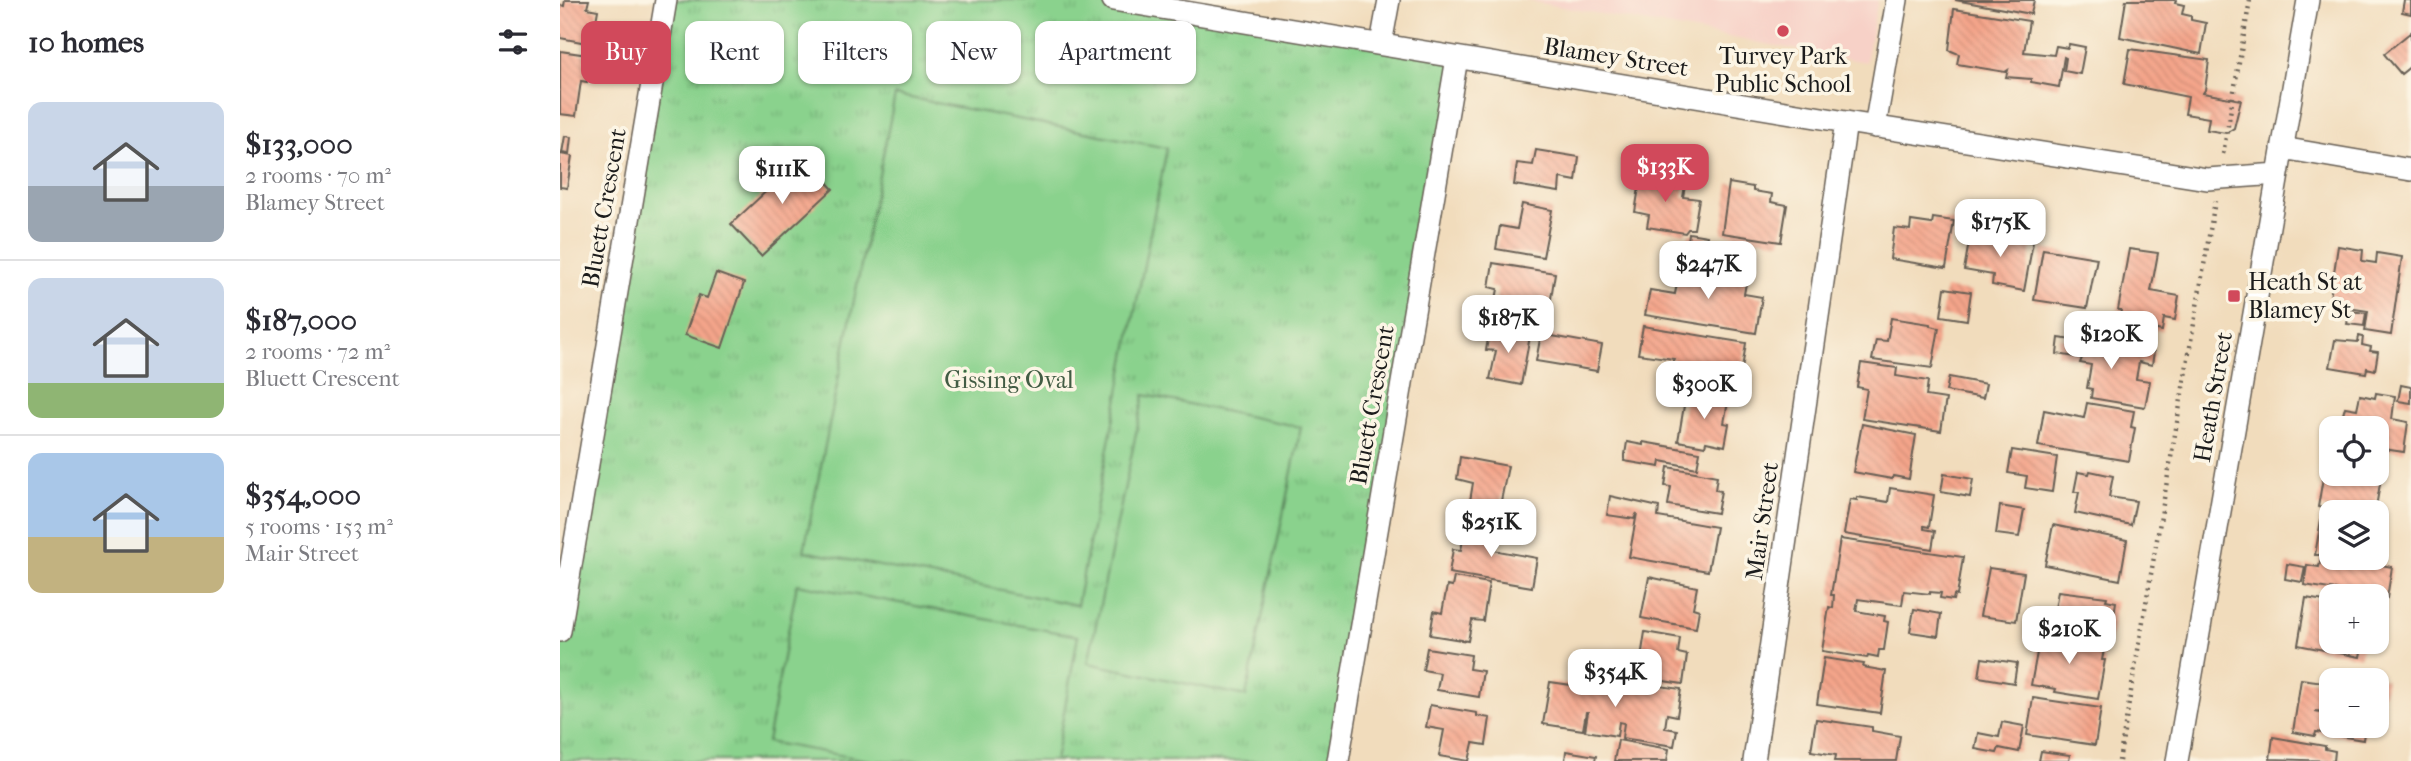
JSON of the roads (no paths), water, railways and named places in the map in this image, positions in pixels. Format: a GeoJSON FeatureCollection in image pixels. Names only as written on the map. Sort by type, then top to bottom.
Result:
{"type":"FeatureCollection","features":[{"type":"Feature","properties":{"kind":"street","name":"Bluett Crescent"},"geometry":{"type":"LineString","coordinates":[[560,631],[666,0]]}},
{"type":"Feature","properties":{"kind":"street","name":"Blamey Street"},"geometry":{"type":"LineString","coordinates":[[1113,0],[1875,127],[2207,179],[2278,174]]}},
{"type":"Feature","properties":{"kind":"street"},"geometry":{"type":"LineString","coordinates":[[1381,44],[1388,0]]}},
{"type":"Feature","properties":{"kind":"street"},"geometry":{"type":"LineString","coordinates":[[1875,127],[1897,0]]}},
{"type":"Feature","properties":{"kind":"street","name":"Heath Street"},"geometry":{"type":"LineString","coordinates":[[2177,761],[2308,0]]}},
{"type":"Feature","properties":{"kind":"street","name":"Bluett Crescent"},"geometry":{"type":"LineString","coordinates":[[1338,761],[1457,58]]}},
{"type":"Feature","properties":{"kind":"street","name":"Mair Street"},"geometry":{"type":"LineString","coordinates":[[1754,761],[1846,122]]}},
{"type":"Feature","properties":{"kind":"street"},"geometry":{"type":"LineString","coordinates":[[2282,148],[2411,170]]}},
{"type":"Feature","properties":{"kind":"place","name":"Turvey Park Public School"},"geometry":{"type":"Point","coordinates":[1783,31]}},
{"type":"Feature","properties":{"kind":"place","name":"Heath St at Blamey St"},"geometry":{"type":"Point","coordinates":[2234,296]}},
{"type":"Feature","properties":{"kind":"park label","name":"Gissing Oval"},"geometry":{"type":"Point","coordinates":[1009,380]}}]}
